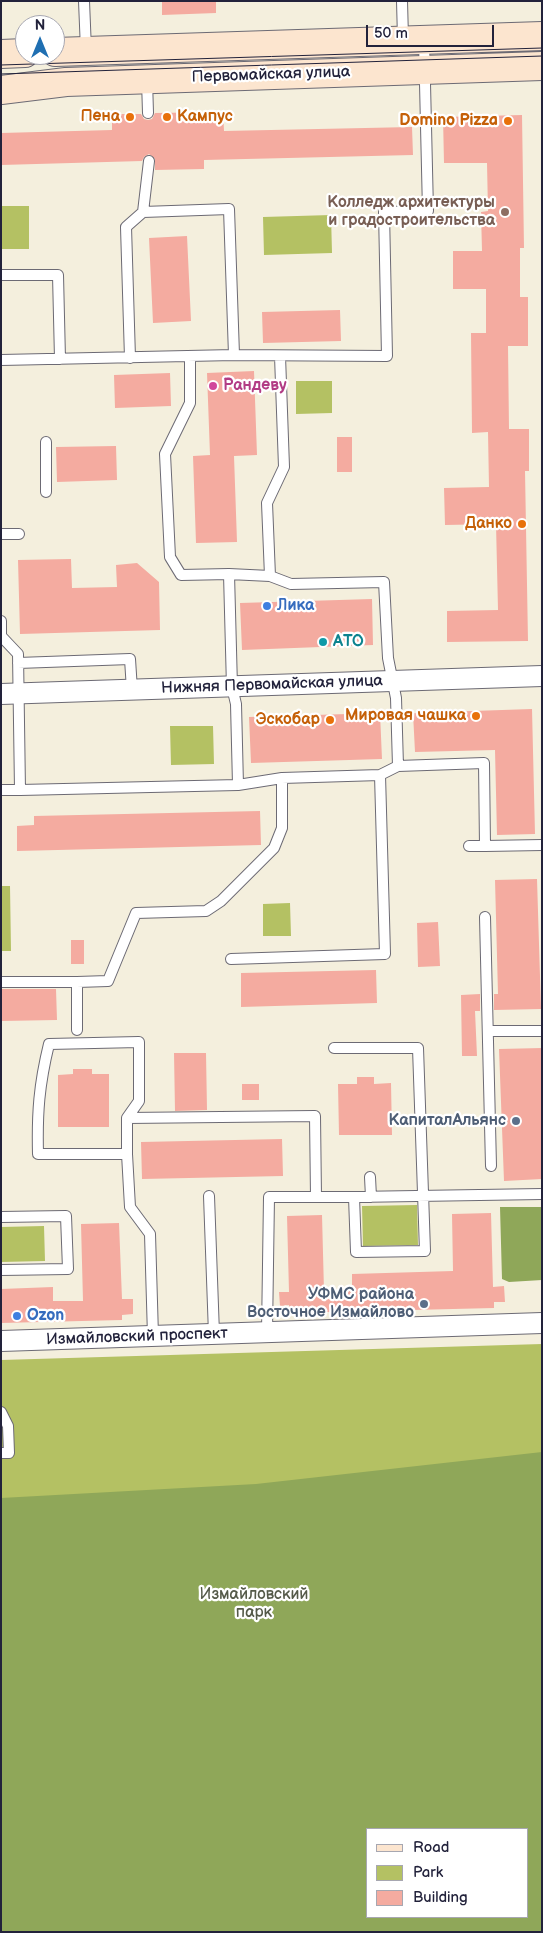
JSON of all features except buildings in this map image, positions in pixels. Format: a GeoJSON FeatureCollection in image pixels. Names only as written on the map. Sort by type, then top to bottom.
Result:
{"type":"FeatureCollection","features":[{"type":"Feature","properties":{"kind":"main road","name":"Первомайская улица"},"geometry":{"type":"LineString","coordinates":[[1,90],[66,82],[147,79],[318,59],[414,42],[542,36]]}},
{"type":"Feature","properties":{"kind":"main road","name":"Первомайская улица"},"geometry":{"type":"LineString","coordinates":[[65,52],[318,59],[425,70],[542,66]]}},
{"type":"Feature","properties":{"kind":"main road"},"geometry":{"type":"LineString","coordinates":[[1,54],[15,53]]}},
{"type":"Feature","properties":{"kind":"street","name":"Нижняя Первомайская улица"},"geometry":{"type":"LineString","coordinates":[[10,694],[542,676]]}},
{"type":"Feature","properties":{"kind":"street","name":"Измайловский проспект"},"geometry":{"type":"LineString","coordinates":[[1,1341],[542,1323]]}},
{"type":"Feature","properties":{"kind":"lane"},"geometry":{"type":"LineString","coordinates":[[84,1],[86,51]]}},
{"type":"Feature","properties":{"kind":"lane"},"geometry":{"type":"LineString","coordinates":[[1,360],[234,355],[387,356],[384,212],[428,211],[425,70],[414,42],[402,1]]}},
{"type":"Feature","properties":{"kind":"lane"},"geometry":{"type":"LineString","coordinates":[[147,79],[148,114]]}},
{"type":"Feature","properties":{"kind":"lane"},"geometry":{"type":"LineString","coordinates":[[144,212],[149,161]]}},
{"type":"Feature","properties":{"kind":"lane"},"geometry":{"type":"LineString","coordinates":[[130,358],[126,227],[144,212],[229,209],[234,355]]}},
{"type":"Feature","properties":{"kind":"lane"},"geometry":{"type":"LineString","coordinates":[[1,276],[58,275],[60,359]]}},
{"type":"Feature","properties":{"kind":"lane"},"geometry":{"type":"LineString","coordinates":[[190,356],[190,403],[165,454],[170,557],[181,574],[270,576],[291,584],[384,582],[388,658],[396,698],[398,766]]}},
{"type":"Feature","properties":{"kind":"lane"},"geometry":{"type":"LineString","coordinates":[[270,576],[266,503],[284,467],[280,356]]}},
{"type":"Feature","properties":{"kind":"lane"},"geometry":{"type":"LineString","coordinates":[[46,442],[46,492]]}},
{"type":"Feature","properties":{"kind":"lane"},"geometry":{"type":"LineString","coordinates":[[1,534],[19,534]]}},
{"type":"Feature","properties":{"kind":"lane"},"geometry":{"type":"LineString","coordinates":[[229,574],[232,687],[236,704],[238,785]]}},
{"type":"Feature","properties":{"kind":"lane"},"geometry":{"type":"LineString","coordinates":[[1,621],[1,636],[18,654],[18,663],[10,694],[20,790]]}},
{"type":"Feature","properties":{"kind":"lane"},"geometry":{"type":"LineString","coordinates":[[18,663],[130,660],[132,690]]}},
{"type":"Feature","properties":{"kind":"lane"},"geometry":{"type":"LineString","coordinates":[[1,790],[238,785],[282,778],[380,775],[398,766],[484,763],[486,846]]}},
{"type":"Feature","properties":{"kind":"lane"},"geometry":{"type":"LineString","coordinates":[[231,960],[385,954],[380,775]]}},
{"type":"Feature","properties":{"kind":"lane"},"geometry":{"type":"LineString","coordinates":[[1,982],[108,981],[136,913],[206,911],[227,895],[274,848],[282,828],[282,778]]}},
{"type":"Feature","properties":{"kind":"lane"},"geometry":{"type":"LineString","coordinates":[[469,846],[542,845]]}},
{"type":"Feature","properties":{"kind":"lane"},"geometry":{"type":"LineString","coordinates":[[484,916],[489,1031],[491,1166]]}},
{"type":"Feature","properties":{"kind":"lane"},"geometry":{"type":"LineString","coordinates":[[77,982],[77,1030]]}},
{"type":"Feature","properties":{"kind":"lane"},"geometry":{"type":"LineString","coordinates":[[489,1031],[542,1031]]}},
{"type":"Feature","properties":{"kind":"lane"},"geometry":{"type":"LineString","coordinates":[[127,1154],[38,1154],[37,1120],[40,1082],[49,1044],[138,1042],[139,1101],[127,1118],[127,1154],[130,1207],[150,1234],[153,1336]]}},
{"type":"Feature","properties":{"kind":"lane"},"geometry":{"type":"LineString","coordinates":[[334,1048],[418,1048],[425,1251],[356,1252],[354,1198]]}},
{"type":"Feature","properties":{"kind":"lane"},"geometry":{"type":"LineString","coordinates":[[127,1118],[315,1116],[316,1198]]}},
{"type":"Feature","properties":{"kind":"lane"},"geometry":{"type":"LineString","coordinates":[[370,1177],[371,1198]]}},
{"type":"Feature","properties":{"kind":"lane"},"geometry":{"type":"LineString","coordinates":[[267,1332],[269,1198],[542,1194]]}},
{"type":"Feature","properties":{"kind":"lane"},"geometry":{"type":"LineString","coordinates":[[209,1196],[214,1334]]}},
{"type":"Feature","properties":{"kind":"lane"},"geometry":{"type":"LineString","coordinates":[[1,1217],[66,1216],[68,1269],[1,1270]]}},
{"type":"Feature","properties":{"kind":"lane"},"geometry":{"type":"LineString","coordinates":[[1,1412],[8,1426],[9,1453],[1,1453]]}},
{"type":"Feature","properties":{"kind":"green space"},"geometry":{"type":"Polygon","coordinates":[[[1,206],[29,206],[29,249],[1,249],[1,206]]]}},
{"type":"Feature","properties":{"kind":"green space"},"geometry":{"type":"Polygon","coordinates":[[[331,215],[332,253],[264,255],[263,217],[331,215]]]}},
{"type":"Feature","properties":{"kind":"green space"},"geometry":{"type":"Polygon","coordinates":[[[296,381],[332,381],[332,413],[296,414],[296,381]]]}},
{"type":"Feature","properties":{"kind":"green space"},"geometry":{"type":"Polygon","coordinates":[[[170,726],[213,726],[214,764],[171,765],[170,726]]]}},
{"type":"Feature","properties":{"kind":"green space"},"geometry":{"type":"Polygon","coordinates":[[[1,886],[10,886],[11,951],[1,951],[1,886]]]}},
{"type":"Feature","properties":{"kind":"green space"},"geometry":{"type":"Polygon","coordinates":[[[290,903],[291,936],[263,936],[263,904],[290,903]]]}},
{"type":"Feature","properties":{"kind":"green space"},"geometry":{"type":"Polygon","coordinates":[[[417,1205],[418,1245],[363,1246],[362,1206],[417,1205]]]}},
{"type":"Feature","properties":{"kind":"green space"},"geometry":{"type":"Polygon","coordinates":[[[500,1207],[542,1207],[542,1280],[509,1282],[502,1279],[500,1207]]]}},
{"type":"Feature","properties":{"kind":"green space"},"geometry":{"type":"Polygon","coordinates":[[[44,1226],[45,1261],[1,1262],[1,1227],[44,1226]]]}},
{"type":"Feature","properties":{"kind":"green space","name":"Измайловский парк"},"geometry":{"type":"Polygon","coordinates":[[[542,1344],[542,1932],[1,1932],[1,1360],[542,1344]]]}},
{"type":"Feature","properties":{"kind":"green space","name":"Измайловский парк"},"geometry":{"type":"Polygon","coordinates":[[[542,1452],[542,1932],[1,1932],[1,1498],[256,1484],[542,1452]]]}},
{"type":"Feature","properties":{"kind":"tram line"},"geometry":{"type":"LineString","coordinates":[[1,65],[542,48]]}},
{"type":"Feature","properties":{"kind":"tram line"},"geometry":{"type":"LineString","coordinates":[[1,74],[542,56]]}},
{"type":"Feature","properties":{"kind":"place","name":"Пена"},"geometry":{"type":"Point","coordinates":[130,117]}},
{"type":"Feature","properties":{"kind":"place","name":"Кампус"},"geometry":{"type":"Point","coordinates":[167,117]}},
{"type":"Feature","properties":{"kind":"place","name":"Domino Pizza"},"geometry":{"type":"Point","coordinates":[508,121]}},
{"type":"Feature","properties":{"kind":"place","name":"Колледж архитектуры и градостроительства"},"geometry":{"type":"Point","coordinates":[505,212]}},
{"type":"Feature","properties":{"kind":"place","name":"Рандеву"},"geometry":{"type":"Point","coordinates":[213,386]}},
{"type":"Feature","properties":{"kind":"place","name":"Данко"},"geometry":{"type":"Point","coordinates":[522,524]}},
{"type":"Feature","properties":{"kind":"place","name":"Лика"},"geometry":{"type":"Point","coordinates":[267,606]}},
{"type":"Feature","properties":{"kind":"place","name":"АТО"},"geometry":{"type":"Point","coordinates":[323,642]}},
{"type":"Feature","properties":{"kind":"place","name":"Мировая чашка"},"geometry":{"type":"Point","coordinates":[476,716]}},
{"type":"Feature","properties":{"kind":"place","name":"Эскобар"},"geometry":{"type":"Point","coordinates":[330,720]}},
{"type":"Feature","properties":{"kind":"place","name":"КапиталАльянс"},"geometry":{"type":"Point","coordinates":[516,1121]}},
{"type":"Feature","properties":{"kind":"place","name":"УФМС района Восточное Измайлово"},"geometry":{"type":"Point","coordinates":[424,1304]}},
{"type":"Feature","properties":{"kind":"place","name":"Ozon"},"geometry":{"type":"Point","coordinates":[17,1316]}}]}
